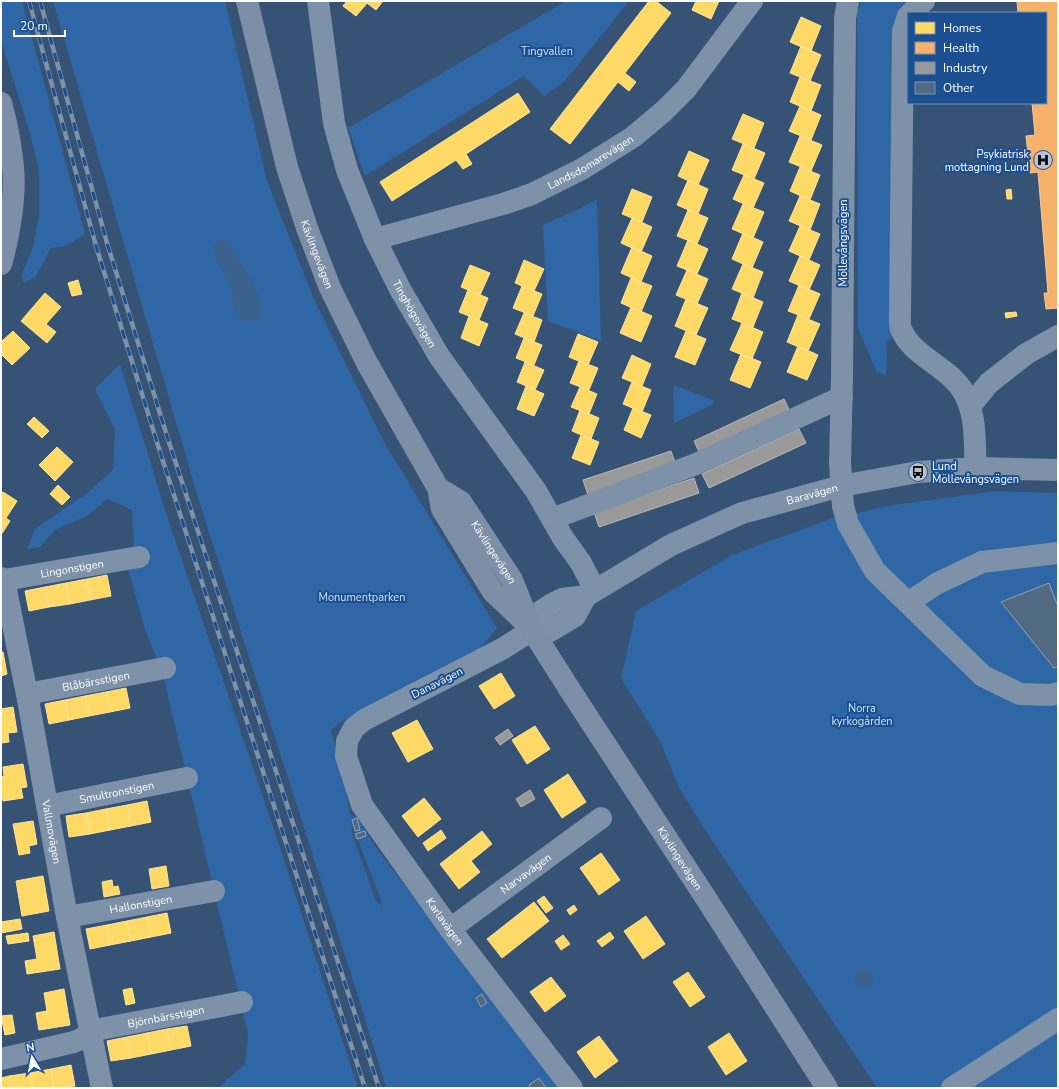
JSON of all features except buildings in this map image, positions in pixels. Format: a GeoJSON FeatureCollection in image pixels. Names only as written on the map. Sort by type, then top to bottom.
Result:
{"type":"FeatureCollection","features":[{"type":"Feature","properties":{"kind":"main road","name":"Kävlingevägen"},"geometry":{"type":"LineString","coordinates":[[247,1],[287,166],[307,228],[330,288],[367,363],[438,488],[461,502],[512,580],[532,630],[714,910],[827,1088]]}},
{"type":"Feature","properties":{"kind":"main road"},"geometry":{"type":"LineString","coordinates":[[1,105],[14,168],[9,231],[1,264]]}},
{"type":"Feature","properties":{"kind":"street","name":"Tinghögsvägen"},"geometry":{"type":"LineString","coordinates":[[318,1],[334,123],[346,170],[375,239],[400,289],[439,356],[536,491],[552,519],[581,563],[591,593]]}},
{"type":"Feature","properties":{"kind":"street","name":"Landsdomarevägen"},"geometry":{"type":"LineString","coordinates":[[375,239],[504,204],[532,194],[582,170],[633,136],[664,111],[686,89],[752,1]]}},
{"type":"Feature","properties":{"kind":"street","name":"Möllevångsvägen"},"geometry":{"type":"LineString","coordinates":[[848,1],[845,18],[842,397],[840,464],[843,506],[848,524],[875,571],[983,676],[1020,694],[1051,695],[1058,693]]}},
{"type":"Feature","properties":{"kind":"street"},"geometry":{"type":"LineString","coordinates":[[912,12],[924,1]]}},
{"type":"Feature","properties":{"kind":"street"},"geometry":{"type":"LineString","coordinates":[[907,19],[903,31],[901,330],[911,345],[949,374],[964,391],[974,417],[976,468]]}},
{"type":"Feature","properties":{"kind":"street"},"geometry":{"type":"LineString","coordinates":[[970,405],[989,383],[1026,354],[1058,336]]}},
{"type":"Feature","properties":{"kind":"street"},"geometry":{"type":"LineString","coordinates":[[552,519],[696,464],[842,397]]}},
{"type":"Feature","properties":{"kind":"street","name":"Baravägen"},"geometry":{"type":"LineString","coordinates":[[532,630],[550,630],[574,616],[591,593],[671,545],[742,513],[841,486],[918,472],[976,468],[1058,470]]}},
{"type":"Feature","properties":{"kind":"street"},"geometry":{"type":"LineString","coordinates":[[908,603],[936,584],[982,562],[1058,553]]}},
{"type":"Feature","properties":{"kind":"street","name":"Lingonstigen"},"geometry":{"type":"LineString","coordinates":[[3,579],[139,557]]}},
{"type":"Feature","properties":{"kind":"street","name":"Vallmovägen"},"geometry":{"type":"LineString","coordinates":[[3,579],[27,694],[67,917],[102,1088]]}},
{"type":"Feature","properties":{"kind":"street","name":"Danavägen"},"geometry":{"type":"LineString","coordinates":[[347,740],[354,728],[364,720],[502,649],[532,630]]}},
{"type":"Feature","properties":{"kind":"street","name":"Blåbärsstigen"},"geometry":{"type":"LineString","coordinates":[[27,694],[165,668]]}},
{"type":"Feature","properties":{"kind":"street","name":"Karlavägen"},"geometry":{"type":"LineString","coordinates":[[347,740],[346,756],[362,805],[450,929],[572,1088]]}},
{"type":"Feature","properties":{"kind":"street","name":"Smultronstigen"},"geometry":{"type":"LineString","coordinates":[[46,806],[187,778]]}},
{"type":"Feature","properties":{"kind":"street","name":"Narvavägen"},"geometry":{"type":"LineString","coordinates":[[450,929],[601,818]]}},
{"type":"Feature","properties":{"kind":"street","name":"Hallonstigen"},"geometry":{"type":"LineString","coordinates":[[67,917],[214,891]]}},
{"type":"Feature","properties":{"kind":"street","name":"Björnbärsstigen"},"geometry":{"type":"LineString","coordinates":[[90,1031],[242,1002]]}},
{"type":"Feature","properties":{"kind":"street"},"geometry":{"type":"LineString","coordinates":[[952,1088],[1058,1019]]}},
{"type":"Feature","properties":{"kind":"street"},"geometry":{"type":"LineString","coordinates":[[1,1059],[74,1042],[83,1038],[90,1031]]}},
{"type":"Feature","properties":{"kind":"green space"},"geometry":{"type":"Polygon","coordinates":[[[1,1],[22,1],[85,234],[66,246],[51,248],[35,278],[23,282],[22,274],[33,247],[39,214],[39,172],[31,137],[1,40],[1,1]]]}},
{"type":"Feature","properties":{"kind":"green space","name":"Monumentparken"},"geometry":{"type":"Polygon","coordinates":[[[53,1],[225,1],[267,181],[314,299],[384,442],[497,628],[483,645],[483,649],[347,721],[346,719],[337,724],[337,726],[331,730],[345,784],[350,815],[357,817],[378,850],[559,1088],[386,1088],[359,999],[199,501],[53,1]],[[351,822],[353,836],[376,901],[383,906],[351,822]]]}},
{"type":"Feature","properties":{"kind":"green space","name":"Tingvallen"},"geometry":{"type":"Polygon","coordinates":[[[566,1],[629,1],[565,81],[544,96],[524,76],[365,176],[348,128],[566,1]]]}},
{"type":"Feature","properties":{"kind":"green space"},"geometry":{"type":"Polygon","coordinates":[[[861,1],[908,1],[899,9],[896,333],[887,342],[886,376],[876,371],[858,328],[857,12],[861,1]]]}},
{"type":"Feature","properties":{"kind":"green space"},"geometry":{"type":"Polygon","coordinates":[[[597,199],[601,341],[548,321],[543,225],[597,199]]]}},
{"type":"Feature","properties":{"kind":"green space"},"geometry":{"type":"Polygon","coordinates":[[[120,364],[168,519],[274,829],[358,1088],[216,1088],[245,1064],[248,1034],[162,671],[145,630],[128,568],[134,543],[132,510],[107,499],[87,516],[55,530],[40,547],[27,549],[35,529],[87,493],[113,470],[115,430],[95,389],[120,364]]]}},
{"type":"Feature","properties":{"kind":"green space"},"geometry":{"type":"Polygon","coordinates":[[[676,386],[713,400],[714,404],[674,422],[673,388],[676,386]]]}},
{"type":"Feature","properties":{"kind":"green space","name":"Norra kyrkogården"},"geometry":{"type":"Polygon","coordinates":[[[995,491],[1058,493],[1058,1088],[877,1088],[713,842],[679,788],[661,743],[621,678],[636,611],[732,555],[830,519],[893,505],[995,491]]]}},
{"type":"Feature","properties":{"kind":"shaded area"},"geometry":{"type":"Polygon","coordinates":[[[221,239],[225,240],[230,246],[257,292],[261,306],[257,321],[248,322],[242,320],[238,316],[230,285],[215,254],[214,247],[216,242],[221,239]]]}},
{"type":"Feature","properties":{"kind":"shaded area"},"geometry":{"type":"Polygon","coordinates":[[[860,970],[868,970],[873,975],[871,986],[868,988],[860,988],[855,983],[855,975],[860,970]]]}},
{"type":"Feature","properties":{"kind":"railway"},"geometry":{"type":"LineString","coordinates":[[29,1],[96,246],[161,455],[365,1088]]}},
{"type":"Feature","properties":{"kind":"railway"},"geometry":{"type":"LineString","coordinates":[[40,1],[107,243],[167,436],[379,1088]]}},
{"type":"Feature","properties":{"kind":"place","name":"Psykiatrisk mottagning Lund"},"geometry":{"type":"Point","coordinates":[1043,160]}},
{"type":"Feature","properties":{"kind":"place","name":"Lund Möllevångsvägen"},"geometry":{"type":"Point","coordinates":[918,472]}}]}
